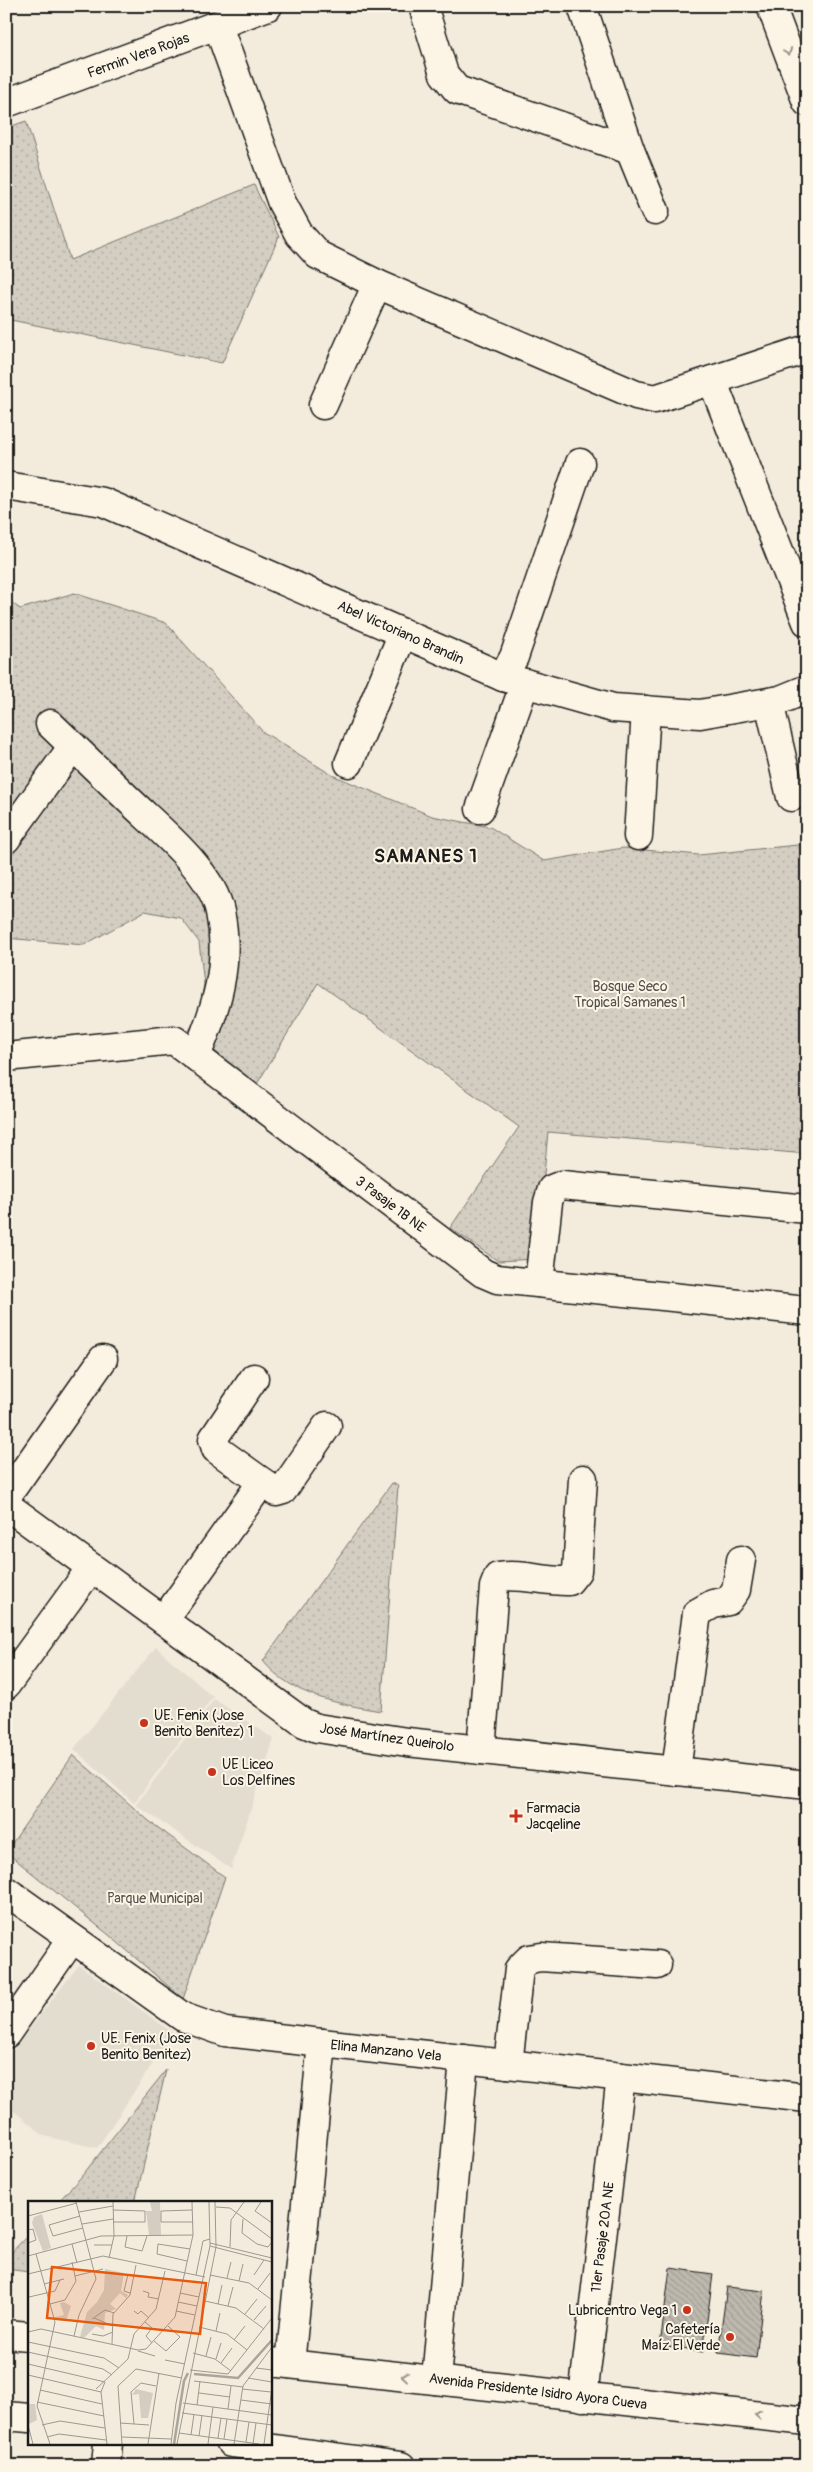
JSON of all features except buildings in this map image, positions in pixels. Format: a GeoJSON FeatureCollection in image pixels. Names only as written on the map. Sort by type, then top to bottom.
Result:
{"type":"FeatureCollection","features":[{"type":"Feature","properties":{"kind":"street","name":"Fermin Vera Rojas"},"geometry":{"type":"LineString","coordinates":[[6,103],[268,6]]}},
{"type":"Feature","properties":{"kind":"street"},"geometry":{"type":"LineString","coordinates":[[423,6],[444,74],[458,90],[630,150]]}},
{"type":"Feature","properties":{"kind":"street"},"geometry":{"type":"LineString","coordinates":[[582,6],[630,150],[655,211]]}},
{"type":"Feature","properties":{"kind":"street"},"geometry":{"type":"LineString","coordinates":[[771,6],[807,102]]}},
{"type":"Feature","properties":{"kind":"street"},"geometry":{"type":"LineString","coordinates":[[218,26],[282,204],[299,234],[318,255],[377,284],[636,396],[655,399],[807,349]]}},
{"type":"Feature","properties":{"kind":"street"},"geometry":{"type":"LineString","coordinates":[[323,405],[377,284]]}},
{"type":"Feature","properties":{"kind":"street"},"geometry":{"type":"LineString","coordinates":[[712,380],[807,622]]}},
{"type":"Feature","properties":{"kind":"street"},"geometry":{"type":"LineString","coordinates":[[480,809],[514,680],[514,657],[580,463]]}},
{"type":"Feature","properties":{"kind":"street","name":"Abel Victoriano Brandin"},"geometry":{"type":"LineString","coordinates":[[6,486],[103,502],[514,680],[613,708],[700,714],[769,702],[807,689]]}},
{"type":"Feature","properties":{"kind":"street"},"geometry":{"type":"LineString","coordinates":[[349,763],[403,633]]}},
{"type":"Feature","properties":{"kind":"street"},"geometry":{"type":"LineString","coordinates":[[769,702],[791,797]]}},
{"type":"Feature","properties":{"kind":"street"},"geometry":{"type":"LineString","coordinates":[[638,836],[646,710]]}},
{"type":"Feature","properties":{"kind":"street"},"geometry":{"type":"LineString","coordinates":[[50,724],[179,849],[206,880],[220,911],[224,957],[223,979],[212,1017],[196,1056]]}},
{"type":"Feature","properties":{"kind":"street"},"geometry":{"type":"LineString","coordinates":[[6,840],[73,746]]}},
{"type":"Feature","properties":{"kind":"street","name":"3 Pasaje 1B NE"},"geometry":{"type":"LineString","coordinates":[[6,1057],[174,1040],[483,1274],[497,1279],[807,1311]]}},
{"type":"Feature","properties":{"kind":"street"},"geometry":{"type":"LineString","coordinates":[[539,1283],[548,1202],[552,1189],[562,1185],[807,1209]]}},
{"type":"Feature","properties":{"kind":"street"},"geometry":{"type":"LineString","coordinates":[[6,1497],[103,1359]]}},
{"type":"Feature","properties":{"kind":"street"},"geometry":{"type":"LineString","coordinates":[[254,1378],[213,1439],[213,1444],[216,1449],[276,1492],[282,1490],[328,1426]]}},
{"type":"Feature","properties":{"kind":"street"},"geometry":{"type":"LineString","coordinates":[[481,1750],[494,1587],[498,1577],[507,1575],[557,1582],[569,1581],[577,1571],[584,1479]]}},
{"type":"Feature","properties":{"kind":"street"},"geometry":{"type":"LineString","coordinates":[[164,1620],[262,1482]]}},
{"type":"Feature","properties":{"kind":"street","name":"José Martínez Queirolo"},"geometry":{"type":"LineString","coordinates":[[6,1505],[304,1723],[317,1728],[481,1750],[807,1785]]}},
{"type":"Feature","properties":{"kind":"street"},"geometry":{"type":"LineString","coordinates":[[676,1772],[697,1613],[713,1604],[728,1601],[736,1590],[741,1560]]}},
{"type":"Feature","properties":{"kind":"street"},"geometry":{"type":"LineString","coordinates":[[6,1685],[91,1568]]}},
{"type":"Feature","properties":{"kind":"street","name":"Elina Manzano Vela"},"geometry":{"type":"LineString","coordinates":[[6,1891],[183,2018],[225,2032],[807,2098]]}},
{"type":"Feature","properties":{"kind":"street"},"geometry":{"type":"LineString","coordinates":[[6,2034],[72,1940]]}},
{"type":"Feature","properties":{"kind":"street"},"geometry":{"type":"LineString","coordinates":[[508,2064],[519,1969],[529,1959],[541,1957],[657,1966]]}},
{"type":"Feature","properties":{"kind":"street"},"geometry":{"type":"LineString","coordinates":[[280,2363],[322,2044]]}},
{"type":"Feature","properties":{"kind":"street"},"geometry":{"type":"LineString","coordinates":[[436,2380],[464,2059]]}},
{"type":"Feature","properties":{"kind":"street","name":"11er Pasaje 20A NE"},"geometry":{"type":"LineString","coordinates":[[584,2397],[621,2077]]}},
{"type":"Feature","properties":{"kind":"street"},"geometry":{"type":"LineString","coordinates":[[6,2334],[28,2336]]}},
{"type":"Feature","properties":{"kind":"street","name":"Avenida Presidente Isidro Ayora Cueva"},"geometry":{"type":"LineString","coordinates":[[280,2363],[807,2420]]}},
{"type":"Feature","properties":{"kind":"street"},"geometry":{"type":"LineString","coordinates":[[6,2416],[28,2418]]}},
{"type":"Feature","properties":{"kind":"street"},"geometry":{"type":"LineString","coordinates":[[106,2466],[108,2444]]}},
{"type":"Feature","properties":{"kind":"street"},"geometry":{"type":"LineString","coordinates":[[239,2444],[400,2466]]}},
{"type":"Feature","properties":{"kind":"shaded area","name":"UE. Fenix (Jose Benito Benitez) 1"},"geometry":{"type":"Polygon","coordinates":[[[156,1647],[213,1697],[134,1803],[74,1749],[156,1647]]]}},
{"type":"Feature","properties":{"kind":"shaded area","name":"UE Liceo Los Delfines"},"geometry":{"type":"Polygon","coordinates":[[[214,1699],[274,1739],[231,1869],[136,1805],[214,1699]]]}},
{"type":"Feature","properties":{"kind":"shaded area","name":"UE. Fenix (Jose Benito Benitez)"},"geometry":{"type":"Polygon","coordinates":[[[79,1965],[173,2033],[97,2148],[44,2136],[6,2104],[6,2059],[79,1965]]]}},
{"type":"Feature","properties":{"kind":"green space"},"geometry":{"type":"Polygon","coordinates":[[[26,121],[70,260],[254,185],[279,237],[222,363],[6,319],[6,128],[26,121]]]}},
{"type":"Feature","properties":{"kind":"green space","name":"Bosque Seco Tropical Samanes 1"},"geometry":{"type":"Polygon","coordinates":[[[74,593],[166,623],[263,732],[332,775],[432,816],[490,827],[544,861],[623,848],[699,855],[807,844],[807,1154],[548,1132],[536,1259],[498,1261],[450,1228],[519,1127],[318,983],[257,1084],[189,1031],[199,1013],[204,984],[199,942],[181,918],[145,911],[84,945],[6,938],[6,598],[20,609],[74,593]]]}},
{"type":"Feature","properties":{"kind":"green space"},"geometry":{"type":"Polygon","coordinates":[[[392,1483],[398,1486],[381,1711],[332,1701],[302,1690],[288,1683],[263,1661],[392,1483]]]}},
{"type":"Feature","properties":{"kind":"green space","name":"Parque Municipal"},"geometry":{"type":"Polygon","coordinates":[[[73,1755],[149,1821],[225,1877],[183,1999],[109,1935],[6,1852],[73,1755]]]}},
{"type":"Feature","properties":{"kind":"green space"},"geometry":{"type":"Polygon","coordinates":[[[166,2070],[135,2201],[59,2201],[81,2177],[166,2070]]]}},
{"type":"Feature","properties":{"kind":"green space"},"geometry":{"type":"Polygon","coordinates":[[[28,2235],[28,2272],[6,2269],[6,2258],[28,2235]]]}},
{"type":"Feature","properties":{"kind":"place","name":"UE. Fenix (Jose Benito Benitez) 1"},"geometry":{"type":"Point","coordinates":[144,1723]}},
{"type":"Feature","properties":{"kind":"place","name":"UE Liceo Los Delfines"},"geometry":{"type":"Point","coordinates":[212,1772]}},
{"type":"Feature","properties":{"kind":"place","name":"Farmacia Jacqeline"},"geometry":{"type":"Point","coordinates":[516,1816]}},
{"type":"Feature","properties":{"kind":"place","name":"UE. Fenix (Jose Benito Benitez)"},"geometry":{"type":"Point","coordinates":[91,2046]}},
{"type":"Feature","properties":{"kind":"place","name":"Lubricentro Vega 1"},"geometry":{"type":"Point","coordinates":[687,2310]}},
{"type":"Feature","properties":{"kind":"place","name":"Cafetería Maíz El Verde"},"geometry":{"type":"Point","coordinates":[730,2337]}},
{"type":"Feature","properties":{"kind":"district","name":"SAMANES 1"},"geometry":{"type":"Point","coordinates":[426,855]}}]}
